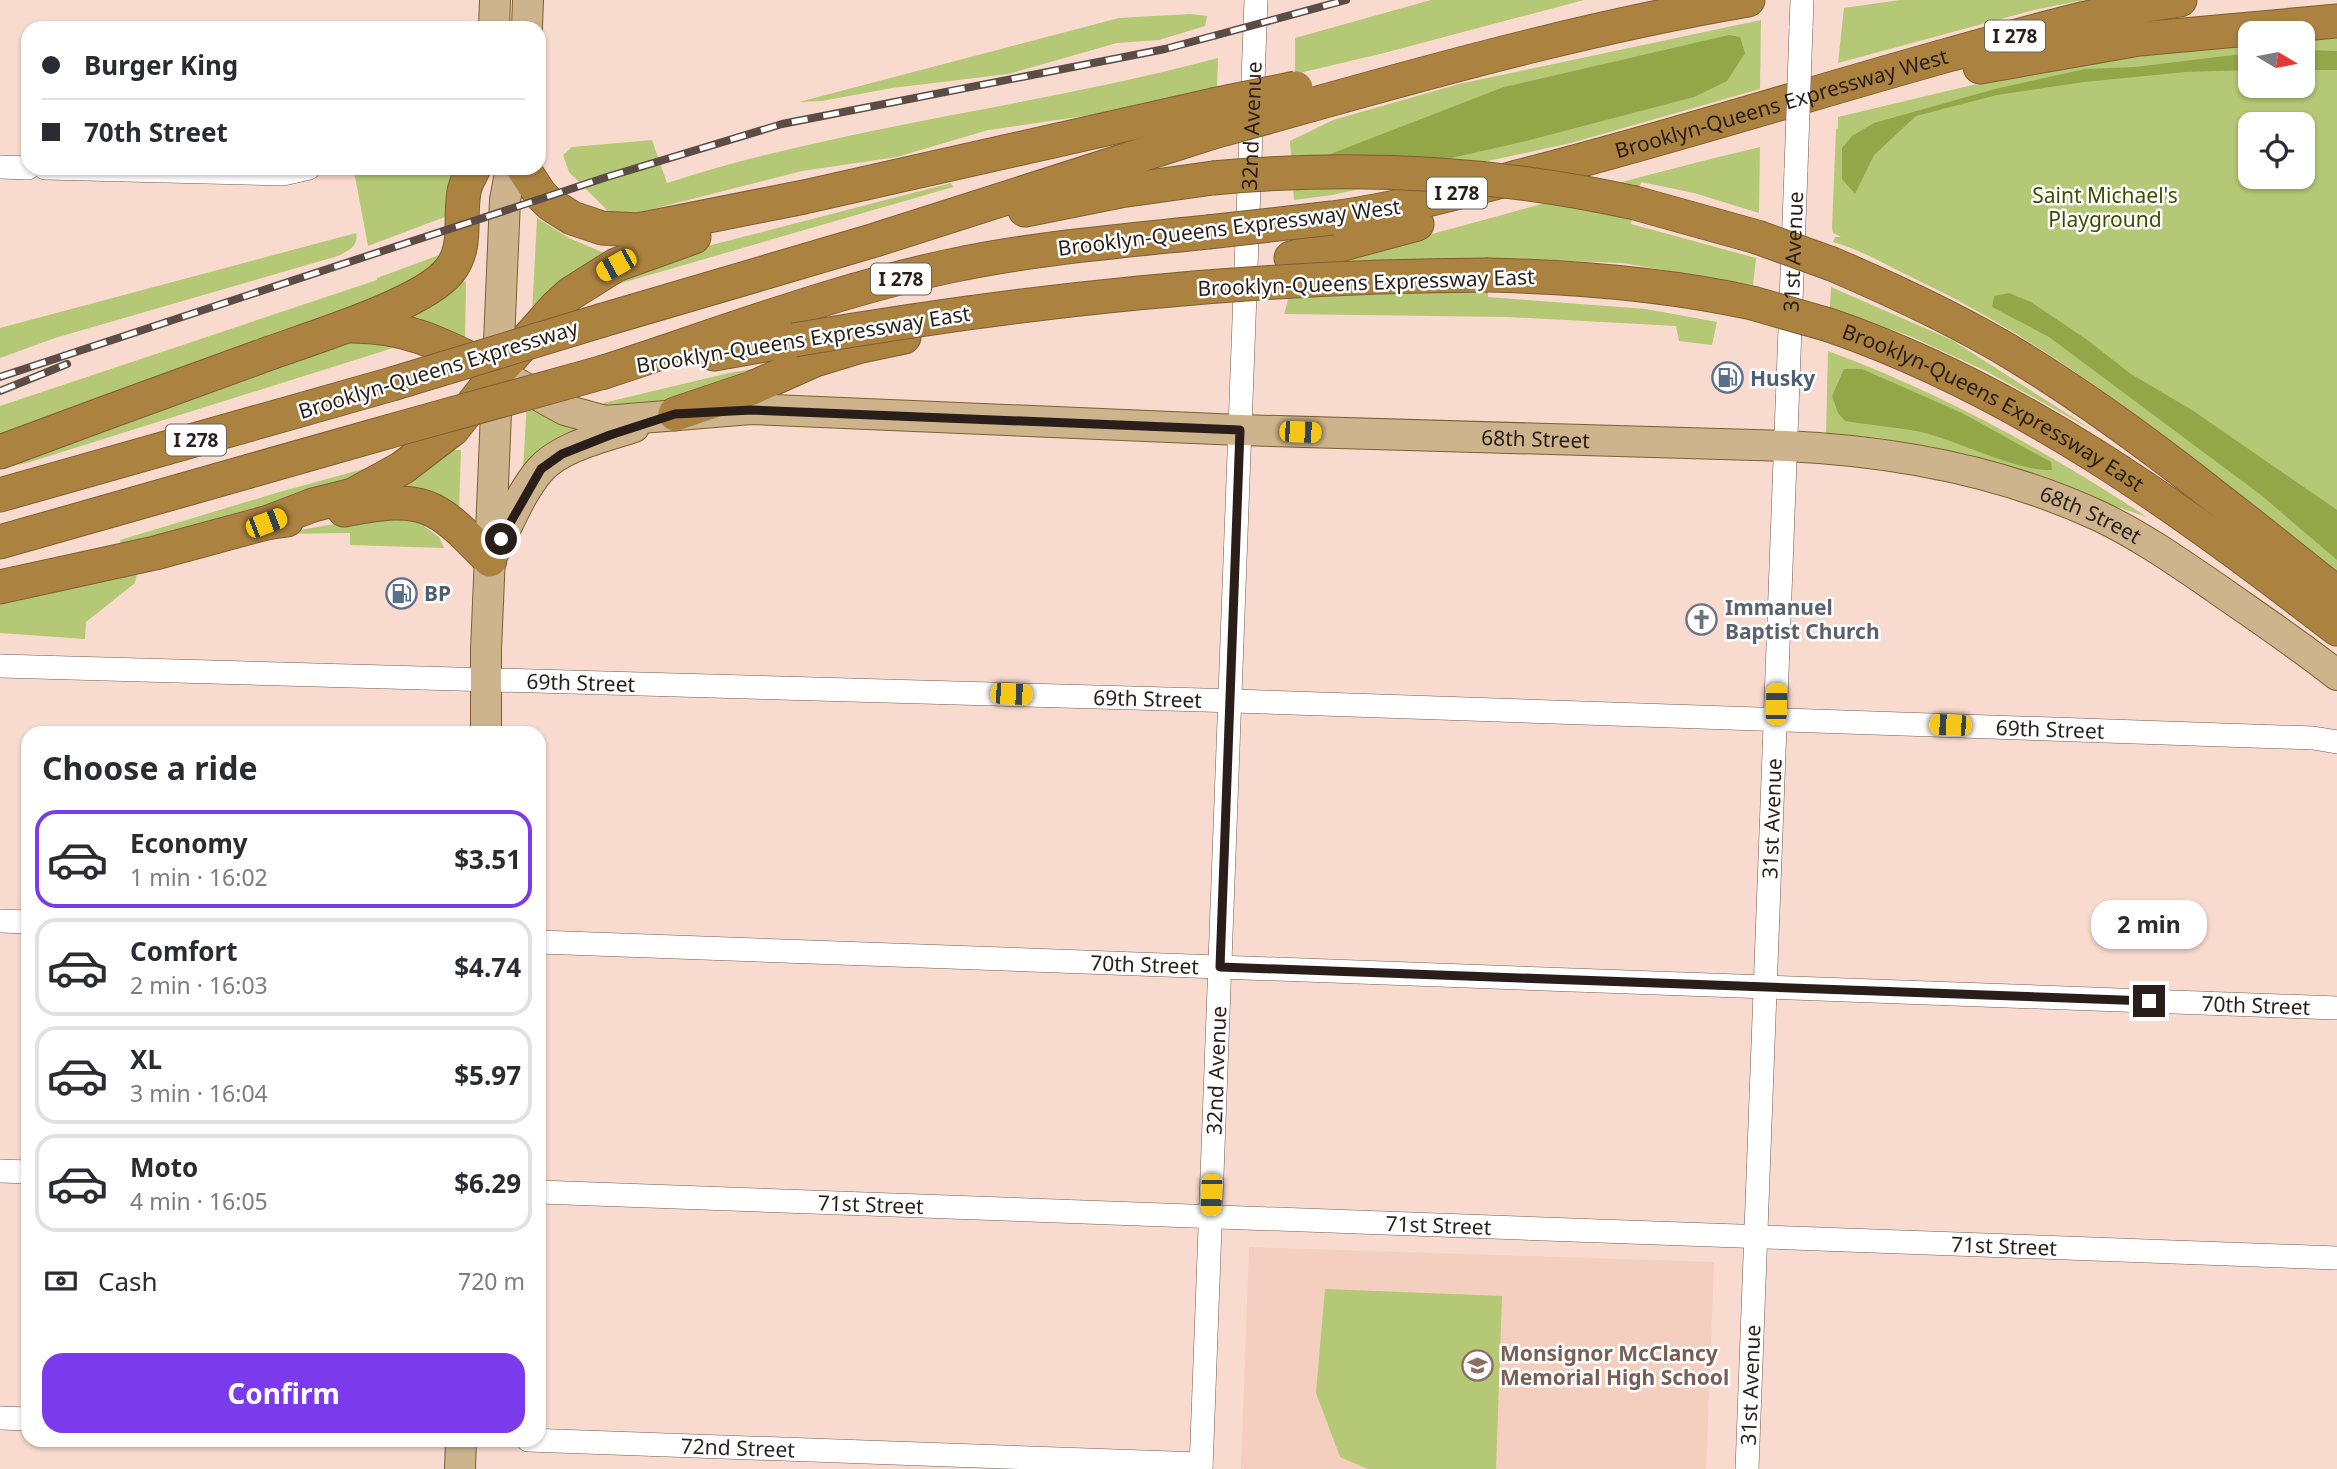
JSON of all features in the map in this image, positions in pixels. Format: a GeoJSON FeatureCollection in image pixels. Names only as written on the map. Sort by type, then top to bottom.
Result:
{"type":"FeatureCollection","features":[{"type":"Feature","properties":{"kind":"highway","name":"I 278"},"geometry":{"type":"LineString","coordinates":[[875,240],[1212,119],[1645,20],[1748,0]]}},
{"type":"Feature","properties":{"kind":"highway","name":"Brooklyn-Queens Expressway West"},"geometry":{"type":"LineString","coordinates":[[604,372],[801,308],[949,266],[1024,253],[1332,218],[1418,203],[1581,161],[2059,25],[2180,0]]}},
{"type":"Feature","properties":{"kind":"highway"},"geometry":{"type":"LineString","coordinates":[[1852,82],[1959,71],[2139,39],[2337,21]]}},
{"type":"Feature","properties":{"kind":"highway"},"geometry":{"type":"LineString","coordinates":[[528,175],[540,194],[560,211],[587,224],[620,230],[656,227],[1212,119]]}},
{"type":"Feature","properties":{"kind":"highway"},"geometry":{"type":"LineString","coordinates":[[675,414],[752,388],[815,360],[861,345],[1291,258],[1453,214],[1581,161]]}},
{"type":"Feature","properties":{"kind":"highway","name":"Brooklyn-Queens Expressway East"},"geometry":{"type":"LineString","coordinates":[[875,240],[1120,191],[1213,177],[1295,172],[1425,173],[1531,184],[1635,203],[1757,237],[1832,264],[1947,317],[2048,376],[2132,434],[2337,593]]}},
{"type":"Feature","properties":{"kind":"highway"},"geometry":{"type":"LineString","coordinates":[[0,452],[415,297],[450,271],[460,249],[464,191],[471,175]]}},
{"type":"Feature","properties":{"kind":"highway"},"geometry":{"type":"LineString","coordinates":[[266,523],[313,505],[353,495],[402,468],[453,429],[498,372],[557,306],[602,273],[631,258],[804,197]]}},
{"type":"Feature","properties":{"kind":"highway","name":"Brooklyn-Queens Expressway"},"geometry":{"type":"LineString","coordinates":[[0,495],[392,384],[875,240]]}},
{"type":"Feature","properties":{"kind":"highway","name":"Brooklyn-Queens Expressway East"},"geometry":{"type":"LineString","coordinates":[[604,372],[965,312],[1115,294],[1281,280],[1488,275],[1634,283],[1706,293],[1829,325],[1933,367],[2018,410],[2093,454],[2220,540],[2337,629]]}},
{"type":"Feature","properties":{"kind":"highway"},"geometry":{"type":"LineString","coordinates":[[342,326],[401,330],[437,343],[498,372]]}},
{"type":"Feature","properties":{"kind":"highway","name":"Brooklyn-Queens Expressway"},"geometry":{"type":"LineString","coordinates":[[0,542],[604,372]]}},
{"type":"Feature","properties":{"kind":"highway"},"geometry":{"type":"LineString","coordinates":[[9,585],[155,553],[266,523],[376,504],[418,505],[443,514],[490,561]]}},
{"type":"Feature","properties":{"kind":"main road"},"geometry":{"type":"LineString","coordinates":[[494,21],[495,0]]}},
{"type":"Feature","properties":{"kind":"main road"},"geometry":{"type":"LineString","coordinates":[[527,21],[528,0]]}},
{"type":"Feature","properties":{"kind":"main road"},"geometry":{"type":"LineString","coordinates":[[500,175],[505,200]]}},
{"type":"Feature","properties":{"kind":"main road"},"geometry":{"type":"LineString","coordinates":[[486,726],[505,200],[510,175]]}},
{"type":"Feature","properties":{"kind":"main road"},"geometry":{"type":"LineString","coordinates":[[498,372],[547,402],[591,419],[604,421],[675,414]]}},
{"type":"Feature","properties":{"kind":"main road","name":"68th Street"},"geometry":{"type":"LineString","coordinates":[[675,414],[751,410],[1240,430],[1786,446],[1849,449],[1920,459],[1976,471],[2037,491],[2099,516],[2151,544],[2301,647],[2337,675]]}},
{"type":"Feature","properties":{"kind":"main road"},"geometry":{"type":"LineString","coordinates":[[490,561],[532,481],[550,461],[588,443],[675,414]]}},
{"type":"Feature","properties":{"kind":"main road"},"geometry":{"type":"LineString","coordinates":[[460,1447],[460,1469]]}},
{"type":"Feature","properties":{"kind":"street","name":"32nd Avenue"},"geometry":{"type":"LineString","coordinates":[[1201,1467],[1256,0]]}},
{"type":"Feature","properties":{"kind":"street","name":"31st Avenue"},"geometry":{"type":"LineString","coordinates":[[1747,1469],[1802,0]]}},
{"type":"Feature","properties":{"kind":"street"},"geometry":{"type":"LineString","coordinates":[[0,167],[21,167]]}},
{"type":"Feature","properties":{"kind":"street","name":"69th Street"},"geometry":{"type":"LineString","coordinates":[[0,666],[1230,701],[2312,738],[2337,742]]}},
{"type":"Feature","properties":{"kind":"street"},"geometry":{"type":"LineString","coordinates":[[0,921],[21,922]]}},
{"type":"Feature","properties":{"kind":"street","name":"70th Street"},"geometry":{"type":"LineString","coordinates":[[546,942],[2337,1008]]}},
{"type":"Feature","properties":{"kind":"street"},"geometry":{"type":"LineString","coordinates":[[0,1171],[21,1172]]}},
{"type":"Feature","properties":{"kind":"street","name":"71st Street"},"geometry":{"type":"LineString","coordinates":[[546,1192],[2337,1258]]}},
{"type":"Feature","properties":{"kind":"street"},"geometry":{"type":"LineString","coordinates":[[0,1418],[21,1419]]}},
{"type":"Feature","properties":{"kind":"street","name":"72nd Street"},"geometry":{"type":"LineString","coordinates":[[546,1441],[1201,1467]]}},
{"type":"Feature","properties":{"kind":"shaded area","name":"Monsignor McClancy Memorial High School"},"geometry":{"type":"Polygon","coordinates":[[[1249,1247],[1714,1262],[1706,1469],[1241,1469],[1249,1247]]]}},
{"type":"Feature","properties":{"kind":"green space"},"geometry":{"type":"Polygon","coordinates":[[[1431,0],[1584,0],[1295,74],[1295,38],[1431,0]]]}},
{"type":"Feature","properties":{"kind":"green space"},"geometry":{"type":"Polygon","coordinates":[[[1900,0],[2084,0],[2034,10],[1838,63],[1844,8],[1900,0]]]}},
{"type":"Feature","properties":{"kind":"green space"},"geometry":{"type":"Polygon","coordinates":[[[1190,14],[1207,16],[1205,26],[1159,40],[1117,43],[1008,74],[799,102],[1119,18],[1190,14]]]}},
{"type":"Feature","properties":{"kind":"green space"},"geometry":{"type":"Polygon","coordinates":[[[1761,20],[1760,89],[1571,143],[1332,195],[1294,200],[1290,141],[1333,120],[1459,84],[1761,20]]]}},
{"type":"Feature","properties":{"kind":"green space","name":"Saint Michael's Playground"},"geometry":{"type":"Polygon","coordinates":[[[2337,30],[2337,571],[2185,452],[2081,376],[1972,308],[1854,249],[1833,242],[1835,237],[1841,237],[1833,233],[1832,228],[1838,117],[2023,73],[2238,40],[2238,98],[2315,98],[2315,32],[2337,30]]]}},
{"type":"Feature","properties":{"kind":"green space"},"geometry":{"type":"Polygon","coordinates":[[[1729,35],[1740,37],[1745,53],[1727,81],[1694,97],[1421,165],[1302,165],[1504,87],[1729,35]]]}},
{"type":"Feature","properties":{"kind":"green space"},"geometry":{"type":"Polygon","coordinates":[[[2315,50],[2337,51],[2337,70],[2315,70],[2315,50]]]}},
{"type":"Feature","properties":{"kind":"green space"},"geometry":{"type":"Polygon","coordinates":[[[2238,54],[2238,70],[2186,72],[2084,82],[1997,95],[1916,116],[1874,155],[1855,194],[1842,179],[1842,148],[1852,136],[1874,123],[1995,89],[2085,69],[2135,67],[2238,54]]]}},
{"type":"Feature","properties":{"kind":"green space"},"geometry":{"type":"Polygon","coordinates":[[[1218,58],[1217,90],[1132,109],[988,130],[897,157],[802,171],[633,214],[607,210],[569,172],[563,155],[572,147],[652,140],[667,183],[803,146],[1080,90],[1218,58]]]}},
{"type":"Feature","properties":{"kind":"green space"},"geometry":{"type":"Polygon","coordinates":[[[1760,147],[1759,213],[1694,193],[1641,182],[1631,224],[1756,258],[1753,285],[1622,263],[1489,258],[1488,297],[1646,309],[1717,322],[1712,345],[1679,341],[1676,326],[1508,317],[1284,314],[1297,269],[1760,147]]]}},
{"type":"Feature","properties":{"kind":"green space"},"geometry":{"type":"Polygon","coordinates":[[[355,175],[453,175],[450,215],[368,246],[355,175]]]}},
{"type":"Feature","properties":{"kind":"green space"},"geometry":{"type":"Polygon","coordinates":[[[951,183],[953,187],[608,287],[646,262],[951,183]]]}},
{"type":"Feature","properties":{"kind":"green space"},"geometry":{"type":"Polygon","coordinates":[[[537,218],[569,238],[602,252],[606,257],[532,314],[537,218]]]}},
{"type":"Feature","properties":{"kind":"green space"},"geometry":{"type":"Polygon","coordinates":[[[356,233],[355,244],[338,256],[55,338],[0,358],[0,328],[356,233]]]}},
{"type":"Feature","properties":{"kind":"green space"},"geometry":{"type":"Polygon","coordinates":[[[442,254],[435,276],[0,437],[0,406],[377,280],[442,254]]]}},
{"type":"Feature","properties":{"kind":"green space"},"geometry":{"type":"Polygon","coordinates":[[[460,280],[466,282],[465,344],[407,320],[406,313],[460,280]]]}},
{"type":"Feature","properties":{"kind":"green space"},"geometry":{"type":"Polygon","coordinates":[[[1831,287],[1952,340],[2094,431],[1986,371],[1912,337],[1830,307],[1831,287]]]}},
{"type":"Feature","properties":{"kind":"green space"},"geometry":{"type":"Polygon","coordinates":[[[2009,293],[2031,302],[2086,339],[2131,374],[2192,410],[2337,510],[2337,560],[2261,495],[2049,337],[1992,307],[1994,296],[2009,293]]]}},
{"type":"Feature","properties":{"kind":"green space"},"geometry":{"type":"Polygon","coordinates":[[[360,338],[379,341],[393,348],[27,463],[1,468],[2,464],[360,338]]]}},
{"type":"Feature","properties":{"kind":"green space"},"geometry":{"type":"Polygon","coordinates":[[[1828,351],[1952,404],[2031,446],[2147,517],[1967,456],[1881,438],[1826,434],[1828,351]]]}},
{"type":"Feature","properties":{"kind":"green space"},"geometry":{"type":"Polygon","coordinates":[[[800,361],[667,407],[608,411],[603,403],[729,373],[800,361]]]}},
{"type":"Feature","properties":{"kind":"green space"},"geometry":{"type":"Polygon","coordinates":[[[1844,369],[1862,369],[1962,413],[2051,462],[2052,470],[2021,466],[1921,432],[1845,421],[1838,413],[1832,396],[1844,369]]]}},
{"type":"Feature","properties":{"kind":"green space"},"geometry":{"type":"Polygon","coordinates":[[[527,400],[581,428],[523,470],[527,400]]]}},
{"type":"Feature","properties":{"kind":"green space"},"geometry":{"type":"Polygon","coordinates":[[[450,450],[461,450],[459,511],[406,492],[405,485],[424,473],[450,450]]]}},
{"type":"Feature","properties":{"kind":"green space"},"geometry":{"type":"Polygon","coordinates":[[[385,463],[337,493],[121,545],[120,540],[385,463]]]}},
{"type":"Feature","properties":{"kind":"green space"},"geometry":{"type":"Polygon","coordinates":[[[377,517],[427,517],[425,527],[439,537],[444,548],[350,545],[350,533],[276,534],[377,517]]]}},
{"type":"Feature","properties":{"kind":"green space"},"geometry":{"type":"Polygon","coordinates":[[[138,568],[135,583],[86,622],[85,639],[0,633],[0,598],[138,568]]]}},
{"type":"Feature","properties":{"kind":"green space"},"geometry":{"type":"Polygon","coordinates":[[[1325,1289],[1502,1296],[1496,1469],[1368,1469],[1340,1457],[1316,1393],[1325,1289]]]}},
{"type":"Feature","properties":{"kind":"railway"},"geometry":{"type":"LineString","coordinates":[[0,377],[607,177],[782,124],[1165,49],[1346,0]]}},
{"type":"Feature","properties":{"kind":"railway"},"geometry":{"type":"LineString","coordinates":[[0,391],[67,364]]}},
{"type":"Feature","properties":{"kind":"place","name":"Husky"},"geometry":{"type":"Point","coordinates":[1727,378]}},
{"type":"Feature","properties":{"kind":"place","name":"BP"},"geometry":{"type":"Point","coordinates":[401,593]}},
{"type":"Feature","properties":{"kind":"place","name":"Immanuel Baptist Church"},"geometry":{"type":"Point","coordinates":[1702,619]}},
{"type":"Feature","properties":{"kind":"place","name":"Monsignor McClancy Memorial High School"},"geometry":{"type":"Point","coordinates":[1477,1365]}},
{"type":"Feature","properties":{"kind":"route"},"geometry":{"type":"LineString","coordinates":[[501,539],[532,481],[550,461],[577,447],[675,414],[751,410],[1240,430],[1220,967],[2149,1001]]}}]}
